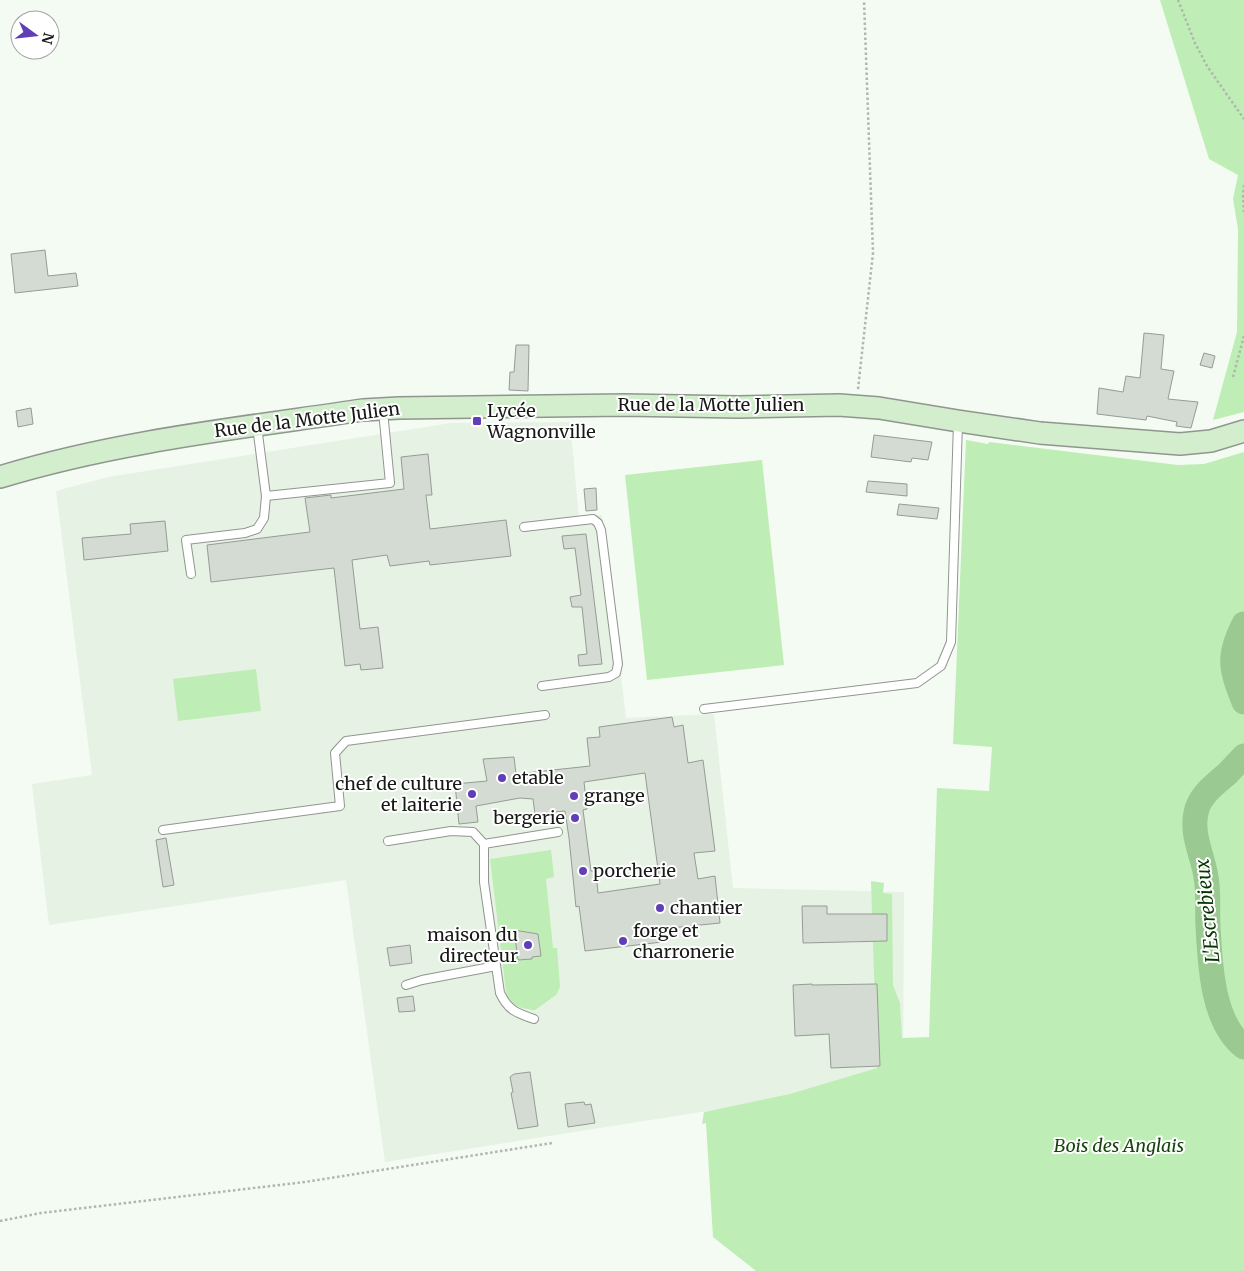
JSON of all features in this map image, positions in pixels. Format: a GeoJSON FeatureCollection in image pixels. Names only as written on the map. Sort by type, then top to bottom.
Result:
{"type":"FeatureCollection","features":[{"type":"Feature","properties":{"kind":"street","name":"Rue de la Motte Julien"},"geometry":{"type":"LineString","coordinates":[[0,477],[96,451],[383,408],[624,405],[739,407],[856,406],[894,410],[1040,433],[1180,444],[1211,441],[1244,431]]}},
{"type":"Feature","properties":{"kind":"lane"},"geometry":{"type":"LineString","coordinates":[[266,496],[390,483],[383,408]]}},
{"type":"Feature","properties":{"kind":"lane"},"geometry":{"type":"LineString","coordinates":[[704,709],[917,683],[942,666],[951,642],[958,421]]}},
{"type":"Feature","properties":{"kind":"lane"},"geometry":{"type":"LineString","coordinates":[[190,574],[186,540],[257,530],[264,518],[266,496],[256,426]]}},
{"type":"Feature","properties":{"kind":"lane"},"geometry":{"type":"LineString","coordinates":[[524,527],[592,519],[598,523],[601,530],[618,664],[616,673],[609,677],[542,686]]}},
{"type":"Feature","properties":{"kind":"lane"},"geometry":{"type":"LineString","coordinates":[[163,830],[340,806],[335,752],[346,741],[545,715]]}},
{"type":"Feature","properties":{"kind":"lane"},"geometry":{"type":"LineString","coordinates":[[388,841],[451,831],[473,832],[484,844],[484,882],[500,993],[506,1005],[516,1013],[534,1019]]}},
{"type":"Feature","properties":{"kind":"lane"},"geometry":{"type":"LineString","coordinates":[[484,844],[558,832]]}},
{"type":"Feature","properties":{"kind":"lane"},"geometry":{"type":"LineString","coordinates":[[406,984],[496,966]]}},
{"type":"Feature","properties":{"kind":"path"},"geometry":{"type":"LineString","coordinates":[[856,406],[873,253],[864,0]]}},
{"type":"Feature","properties":{"kind":"path"},"geometry":{"type":"LineString","coordinates":[[1178,0],[1195,43],[1207,66],[1244,119]]}},
{"type":"Feature","properties":{"kind":"path"},"geometry":{"type":"LineString","coordinates":[[1244,184],[1244,212]]}},
{"type":"Feature","properties":{"kind":"path"},"geometry":{"type":"LineString","coordinates":[[1233,377],[1244,336]]}},
{"type":"Feature","properties":{"kind":"path"},"geometry":{"type":"LineString","coordinates":[[0,1222],[41,1214],[305,1182],[552,1143]]}},
{"type":"Feature","properties":{"kind":"shaded area"},"geometry":{"type":"Polygon","coordinates":[[[570,422],[579,517],[602,515],[626,718],[714,714],[733,888],[904,892],[903,1080],[385,1162],[346,880],[49,925],[32,784],[92,775],[56,491],[108,477],[451,423],[570,422]]]}},
{"type":"Feature","properties":{"kind":"green space"},"geometry":{"type":"Polygon","coordinates":[[[1160,0],[1244,0],[1244,412],[1213,420],[1237,332],[1238,229],[1233,199],[1238,175],[1209,159],[1160,0]]]}},
{"type":"Feature","properties":{"kind":"green space","name":"Bois des Anglais"},"geometry":{"type":"Polygon","coordinates":[[[966,440],[1178,465],[1204,464],[1244,452],[1244,1271],[756,1271],[713,1237],[706,1123],[702,1124],[704,1112],[790,1094],[877,1068],[871,881],[884,883],[883,893],[892,894],[893,985],[900,1003],[902,1038],[929,1037],[937,788],[989,791],[992,747],[953,744],[966,440]]]}},
{"type":"Feature","properties":{"kind":"green space"},"geometry":{"type":"Polygon","coordinates":[[[762,460],[784,665],[647,680],[625,475],[762,460]]]}},
{"type":"Feature","properties":{"kind":"green space"},"geometry":{"type":"Polygon","coordinates":[[[256,669],[261,711],[178,721],[173,679],[256,669]]]}},
{"type":"Feature","properties":{"kind":"green space"},"geometry":{"type":"Polygon","coordinates":[[[551,850],[554,877],[546,879],[553,948],[557,948],[560,987],[556,995],[535,1010],[516,1006],[507,1000],[490,859],[551,850]]]}},
{"type":"Feature","properties":{"kind":"building"},"geometry":{"type":"Polygon","coordinates":[[[45,250],[48,276],[76,273],[78,286],[15,293],[11,254],[45,250]]]}},
{"type":"Feature","properties":{"kind":"building"},"geometry":{"type":"Polygon","coordinates":[[[1144,333],[1164,335],[1161,369],[1174,371],[1168,399],[1198,402],[1191,428],[1176,426],[1177,422],[1147,416],[1146,420],[1097,414],[1099,388],[1123,392],[1126,376],[1140,378],[1144,333]]]}},
{"type":"Feature","properties":{"kind":"building"},"geometry":{"type":"Polygon","coordinates":[[[516,345],[529,345],[528,391],[509,390],[510,372],[514,372],[516,345]]]}},
{"type":"Feature","properties":{"kind":"building"},"geometry":{"type":"Polygon","coordinates":[[[1204,353],[1215,356],[1212,368],[1200,365],[1204,353]]]}},
{"type":"Feature","properties":{"kind":"building"},"geometry":{"type":"Polygon","coordinates":[[[31,408],[33,424],[18,427],[16,411],[31,408]]]}},
{"type":"Feature","properties":{"kind":"building"},"geometry":{"type":"Polygon","coordinates":[[[874,435],[932,442],[928,460],[912,458],[911,462],[871,457],[874,435]]]}},
{"type":"Feature","properties":{"kind":"building"},"geometry":{"type":"Polygon","coordinates":[[[428,454],[432,495],[426,495],[430,529],[506,520],[511,556],[430,565],[429,561],[390,566],[387,555],[352,560],[360,629],[378,627],[383,668],[361,670],[360,664],[345,666],[334,568],[211,582],[207,545],[310,532],[305,498],[331,495],[331,498],[404,489],[401,457],[428,454]]]}},
{"type":"Feature","properties":{"kind":"building"},"geometry":{"type":"Polygon","coordinates":[[[868,481],[907,484],[907,496],[866,492],[868,481]]]}},
{"type":"Feature","properties":{"kind":"building"},"geometry":{"type":"Polygon","coordinates":[[[596,488],[597,510],[586,511],[584,489],[596,488]]]}},
{"type":"Feature","properties":{"kind":"building"},"geometry":{"type":"Polygon","coordinates":[[[899,504],[939,508],[937,519],[897,515],[899,504]]]}},
{"type":"Feature","properties":{"kind":"building"},"geometry":{"type":"Polygon","coordinates":[[[165,521],[168,551],[84,560],[82,538],[131,534],[130,524],[165,521]]]}},
{"type":"Feature","properties":{"kind":"building"},"geometry":{"type":"Polygon","coordinates":[[[586,534],[602,664],[579,666],[578,655],[587,654],[582,607],[572,607],[570,597],[581,595],[575,548],[564,549],[562,536],[586,534]]]}},
{"type":"Feature","properties":{"kind":"building"},"geometry":{"type":"Polygon","coordinates":[[[672,717],[674,727],[683,725],[688,763],[703,760],[715,851],[694,853],[698,879],[715,876],[720,923],[661,929],[662,942],[585,951],[579,906],[576,907],[565,811],[535,814],[533,799],[520,798],[476,806],[478,822],[459,824],[455,784],[487,781],[483,759],[514,757],[516,774],[590,766],[587,738],[600,737],[599,727],[672,717]],[[645,773],[584,782],[587,809],[583,810],[591,871],[596,872],[598,893],[660,884],[645,773]]]}},
{"type":"Feature","properties":{"kind":"building"},"geometry":{"type":"Polygon","coordinates":[[[166,838],[174,885],[163,887],[156,840],[166,838]]]}},
{"type":"Feature","properties":{"kind":"building"},"geometry":{"type":"Polygon","coordinates":[[[802,906],[827,906],[827,914],[887,914],[887,941],[803,943],[802,906]]]}},
{"type":"Feature","properties":{"kind":"building","name":"maison du directeur"},"geometry":{"type":"Polygon","coordinates":[[[514,930],[538,934],[541,956],[518,960],[514,930]]]}},
{"type":"Feature","properties":{"kind":"building"},"geometry":{"type":"Polygon","coordinates":[[[410,945],[412,963],[390,966],[387,948],[410,945]]]}},
{"type":"Feature","properties":{"kind":"building"},"geometry":{"type":"Polygon","coordinates":[[[877,984],[880,1066],[831,1068],[829,1034],[795,1036],[793,985],[877,984]]]}},
{"type":"Feature","properties":{"kind":"building"},"geometry":{"type":"Polygon","coordinates":[[[413,996],[415,1011],[399,1012],[397,998],[413,996]]]}},
{"type":"Feature","properties":{"kind":"building"},"geometry":{"type":"Polygon","coordinates":[[[530,1072],[538,1126],[518,1129],[510,1077],[514,1074],[530,1072]]]}},
{"type":"Feature","properties":{"kind":"building"},"geometry":{"type":"Polygon","coordinates":[[[584,1102],[585,1105],[591,1104],[595,1123],[568,1127],[565,1104],[584,1102]]]}},
{"type":"Feature","properties":{"kind":"waterway","name":"L'Escrebieux"},"geometry":{"type":"LineString","coordinates":[[1244,624],[1233,654],[1236,681],[1244,702]]}},
{"type":"Feature","properties":{"kind":"waterway","name":"L'Escrebieux"},"geometry":{"type":"LineString","coordinates":[[1244,756],[1204,795],[1198,807],[1195,821],[1196,837],[1207,883],[1210,957],[1215,991],[1225,1023],[1233,1036],[1244,1047]]}},
{"type":"Feature","properties":{"kind":"place","name":"Lycée Wagnonville"},"geometry":{"type":"Point","coordinates":[477,421]}},
{"type":"Feature","properties":{"kind":"place","name":"etable"},"geometry":{"type":"Point","coordinates":[502,778]}},
{"type":"Feature","properties":{"kind":"place","name":"chef de culture et laiterie"},"geometry":{"type":"Point","coordinates":[472,794]}},
{"type":"Feature","properties":{"kind":"place","name":"grange"},"geometry":{"type":"Point","coordinates":[574,796]}},
{"type":"Feature","properties":{"kind":"place","name":"bergerie"},"geometry":{"type":"Point","coordinates":[575,818]}},
{"type":"Feature","properties":{"kind":"place","name":"porcherie"},"geometry":{"type":"Point","coordinates":[583,871]}},
{"type":"Feature","properties":{"kind":"place","name":"chantier"},"geometry":{"type":"Point","coordinates":[660,908]}},
{"type":"Feature","properties":{"kind":"place","name":"forge et charronerie"},"geometry":{"type":"Point","coordinates":[623,941]}},
{"type":"Feature","properties":{"kind":"place","name":"maison du directeur"},"geometry":{"type":"Point","coordinates":[528,945]}}]}
